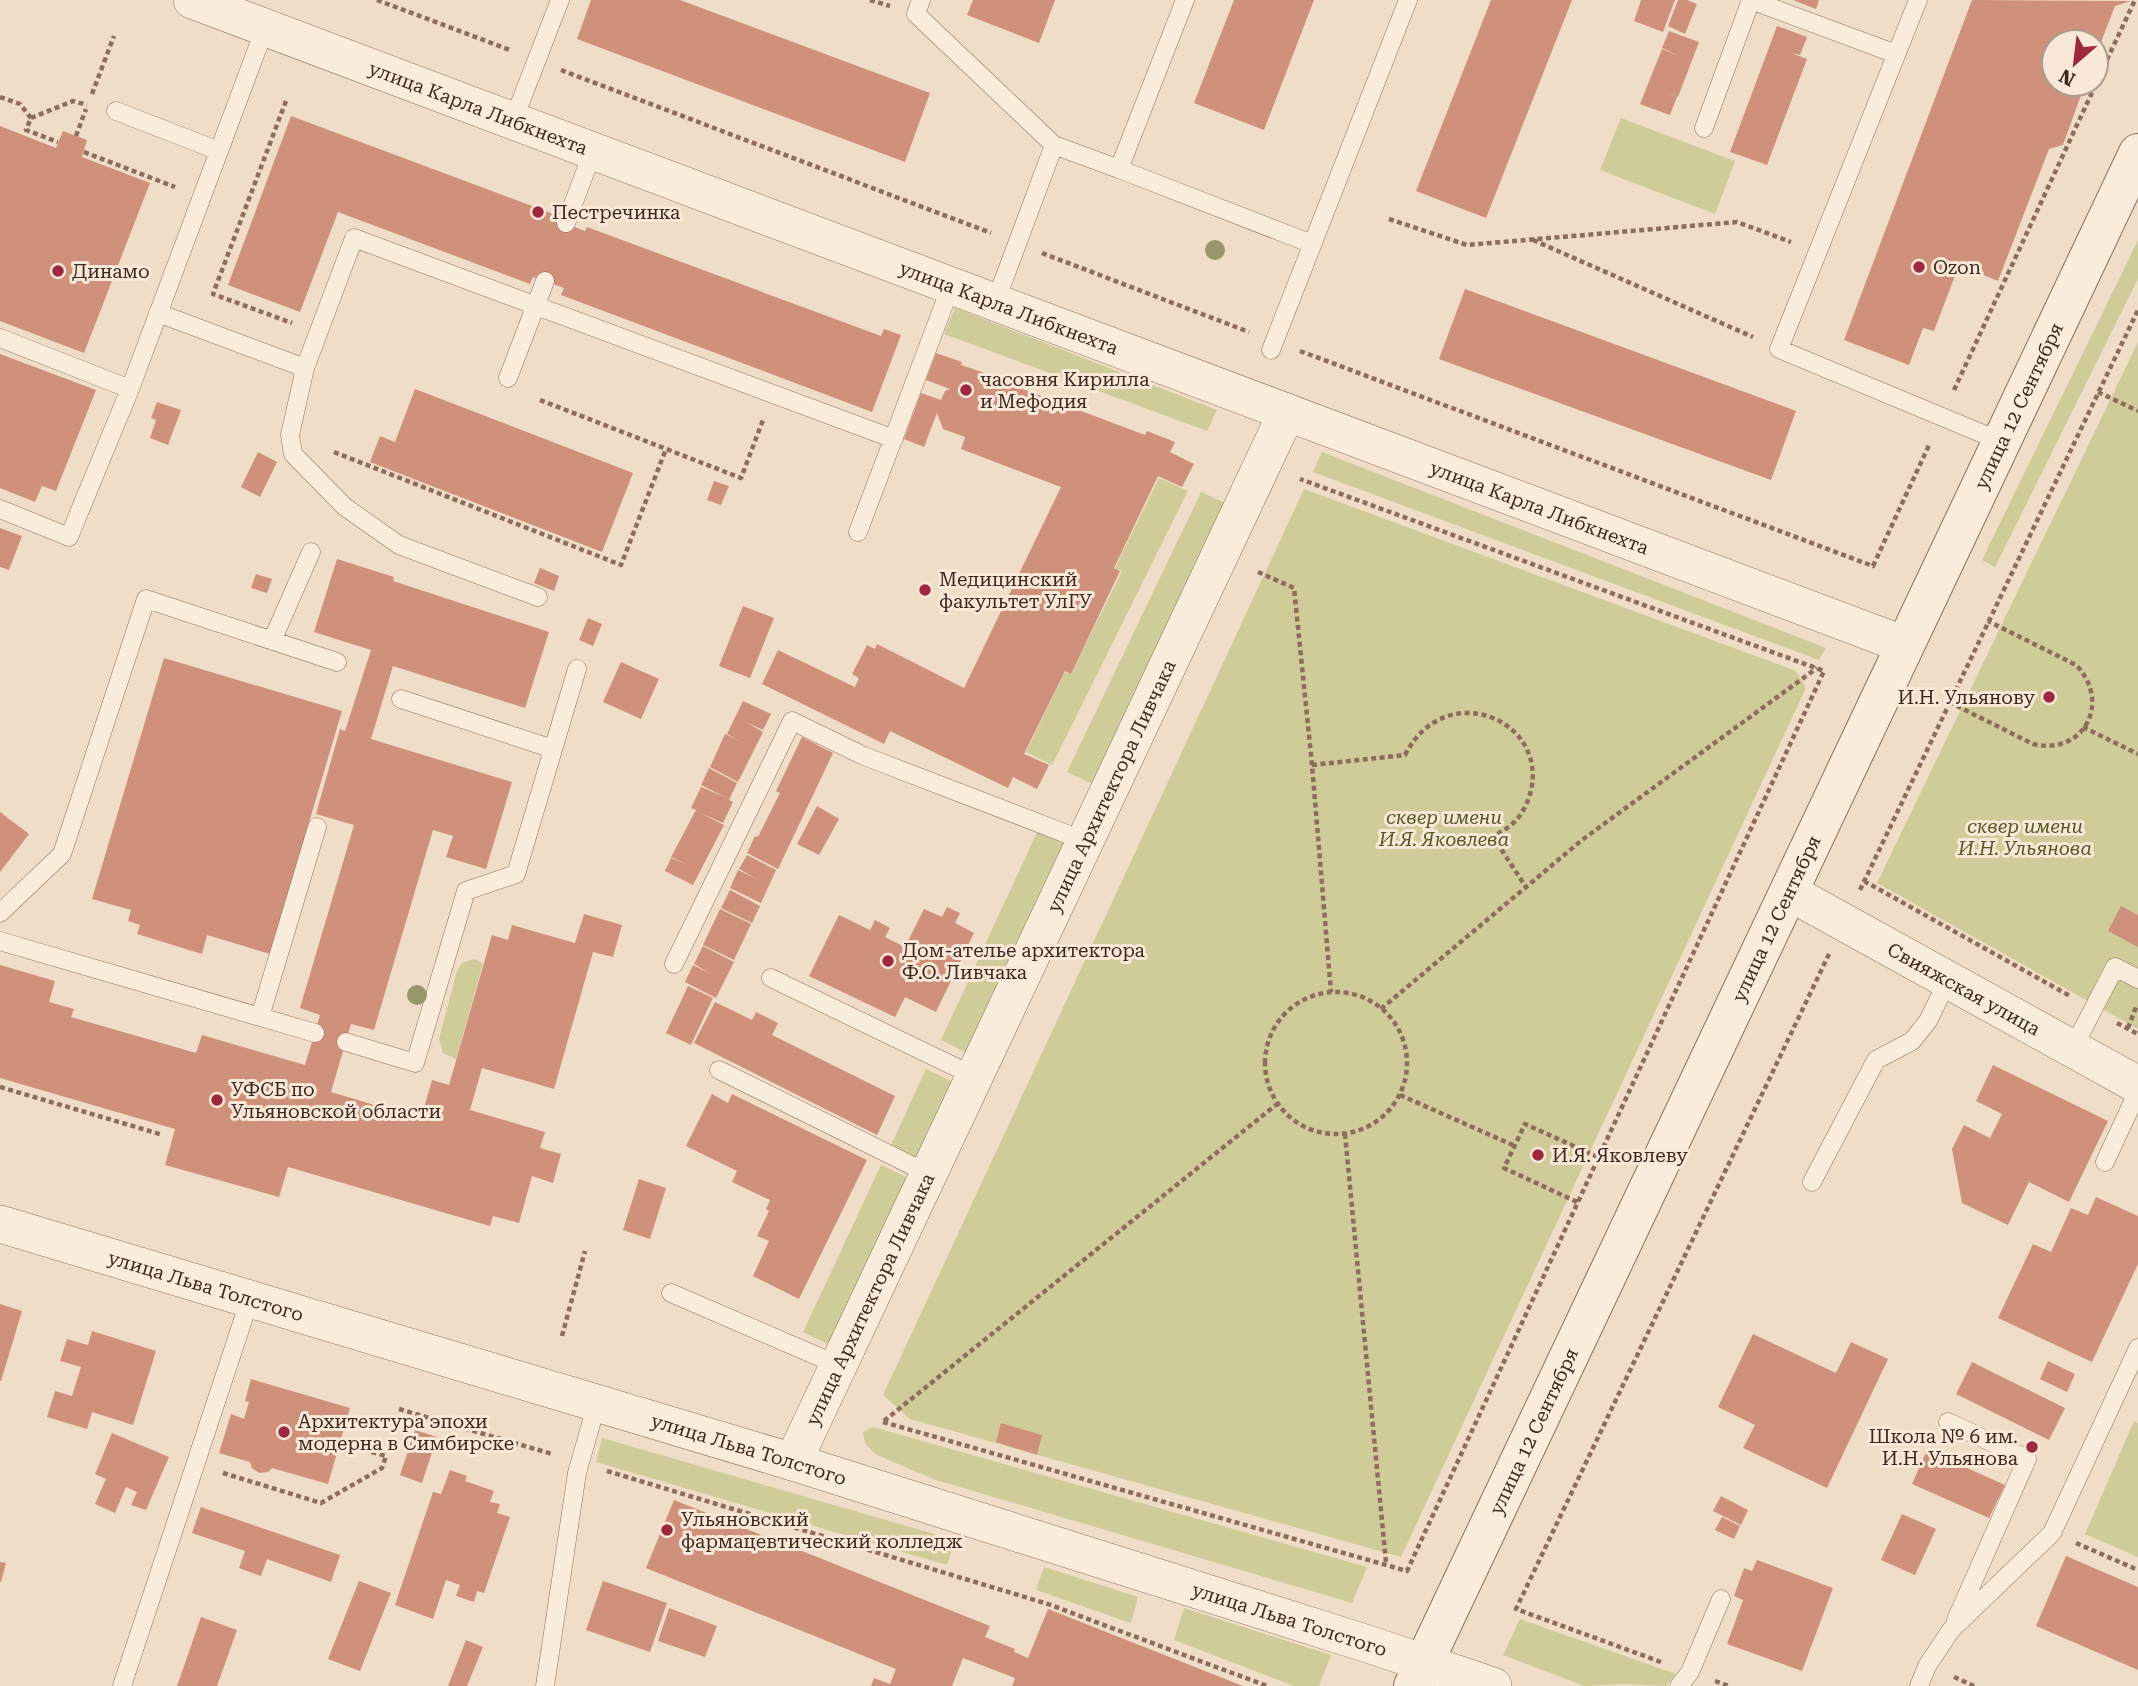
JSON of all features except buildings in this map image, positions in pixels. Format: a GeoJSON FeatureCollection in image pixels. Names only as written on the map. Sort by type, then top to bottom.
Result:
{"type":"FeatureCollection","features":[{"type":"Feature","properties":{"kind":"street","name":"улица Карла Либкнехта"},"geometry":{"type":"LineString","coordinates":[[192,0],[1905,645]]}},
{"type":"Feature","properties":{"kind":"street","name":"улица 12 Сентября"},"geometry":{"type":"LineString","coordinates":[[1419,1674],[2138,153]]}},
{"type":"Feature","properties":{"kind":"street","name":"улица Архитектора Ливчака"},"geometry":{"type":"LineString","coordinates":[[793,1462],[1287,412]]}},
{"type":"Feature","properties":{"kind":"street","name":"Свияжская улица"},"geometry":{"type":"LineString","coordinates":[[1789,892],[2138,1085]]}},
{"type":"Feature","properties":{"kind":"street","name":"улица Льва Толстого"},"geometry":{"type":"LineString","coordinates":[[0,1224],[793,1462],[1419,1674],[1493,1686]]}},
{"type":"Feature","properties":{"kind":"lane"},"geometry":{"type":"LineString","coordinates":[[513,121],[560,0]]}},
{"type":"Feature","properties":{"kind":"lane"},"geometry":{"type":"LineString","coordinates":[[921,0],[916,14],[1054,145],[1312,244]]}},
{"type":"Feature","properties":{"kind":"lane"},"geometry":{"type":"LineString","coordinates":[[1119,169],[1185,0]]}},
{"type":"Feature","properties":{"kind":"lane"},"geometry":{"type":"LineString","coordinates":[[1272,345],[1408,0]]}},
{"type":"Feature","properties":{"kind":"lane"},"geometry":{"type":"LineString","coordinates":[[1704,128],[1751,0],[1896,54]]}},
{"type":"Feature","properties":{"kind":"lane"},"geometry":{"type":"LineString","coordinates":[[1918,0],[1779,349],[2000,441]]}},
{"type":"Feature","properties":{"kind":"lane"},"geometry":{"type":"LineString","coordinates":[[0,509],[69,537],[131,389],[265,28]]}},
{"type":"Feature","properties":{"kind":"lane"},"geometry":{"type":"LineString","coordinates":[[116,111],[219,151]]}},
{"type":"Feature","properties":{"kind":"lane"},"geometry":{"type":"LineString","coordinates":[[995,303],[1054,145]]}},
{"type":"Feature","properties":{"kind":"lane"},"geometry":{"type":"LineString","coordinates":[[566,223],[593,151]]}},
{"type":"Feature","properties":{"kind":"lane"},"geometry":{"type":"LineString","coordinates":[[538,597],[400,545],[345,507],[293,454],[290,435],[305,368],[354,238],[894,439]]}},
{"type":"Feature","properties":{"kind":"lane"},"geometry":{"type":"LineString","coordinates":[[508,378],[545,281]]}},
{"type":"Feature","properties":{"kind":"lane"},"geometry":{"type":"LineString","coordinates":[[858,532],[951,286]]}},
{"type":"Feature","properties":{"kind":"lane"},"geometry":{"type":"LineString","coordinates":[[158,313],[305,368]]}},
{"type":"Feature","properties":{"kind":"lane"},"geometry":{"type":"LineString","coordinates":[[0,338],[131,389]]}},
{"type":"Feature","properties":{"kind":"lane"},"geometry":{"type":"LineString","coordinates":[[272,641],[311,552]]}},
{"type":"Feature","properties":{"kind":"lane"},"geometry":{"type":"LineString","coordinates":[[0,913],[61,854],[146,599],[337,662]]}},
{"type":"Feature","properties":{"kind":"lane"},"geometry":{"type":"LineString","coordinates":[[346,1042],[415,1063],[466,891],[516,874],[578,669]]}},
{"type":"Feature","properties":{"kind":"lane"},"geometry":{"type":"LineString","coordinates":[[401,699],[553,749]]}},
{"type":"Feature","properties":{"kind":"lane"},"geometry":{"type":"LineString","coordinates":[[674,964],[792,721],[864,756],[1085,841]]}},
{"type":"Feature","properties":{"kind":"lane"},"geometry":{"type":"LineString","coordinates":[[260,1017],[317,827]]}},
{"type":"Feature","properties":{"kind":"lane"},"geometry":{"type":"LineString","coordinates":[[0,941],[315,1033]]}},
{"type":"Feature","properties":{"kind":"lane"},"geometry":{"type":"LineString","coordinates":[[2073,1048],[2115,967],[2138,979]]}},
{"type":"Feature","properties":{"kind":"lane"},"geometry":{"type":"LineString","coordinates":[[771,978],[974,1076]]}},
{"type":"Feature","properties":{"kind":"lane"},"geometry":{"type":"LineString","coordinates":[[1812,1182],[1876,1060],[1912,1041],[1928,1021],[1948,980]]}},
{"type":"Feature","properties":{"kind":"lane"},"geometry":{"type":"LineString","coordinates":[[719,1070],[929,1174]]}},
{"type":"Feature","properties":{"kind":"lane"},"geometry":{"type":"LineString","coordinates":[[2105,1162],[2138,1091]]}},
{"type":"Feature","properties":{"kind":"lane"},"geometry":{"type":"LineString","coordinates":[[671,1293],[838,1365]]}},
{"type":"Feature","properties":{"kind":"lane"},"geometry":{"type":"LineString","coordinates":[[122,1686],[250,1299]]}},
{"type":"Feature","properties":{"kind":"lane"},"geometry":{"type":"LineString","coordinates":[[1951,1630],[2052,1534],[2138,1348]]}},
{"type":"Feature","properties":{"kind":"lane"},"geometry":{"type":"LineString","coordinates":[[545,1686],[579,1463],[597,1403]]}},
{"type":"Feature","properties":{"kind":"lane"},"geometry":{"type":"LineString","coordinates":[[1919,1686],[1927,1666],[1951,1630],[2027,1459],[1948,1422]]}},
{"type":"Feature","properties":{"kind":"lane"},"geometry":{"type":"LineString","coordinates":[[1684,1679],[1721,1599]]}},
{"type":"Feature","properties":{"kind":"path"},"geometry":{"type":"LineString","coordinates":[[377,0],[1017,243],[1272,345],[1873,566],[2090,98]]}},
{"type":"Feature","properties":{"kind":"path"},"geometry":{"type":"LineString","coordinates":[[2110,54],[2135,0]]}},
{"type":"Feature","properties":{"kind":"path"},"geometry":{"type":"LineString","coordinates":[[76,135],[114,36]]}},
{"type":"Feature","properties":{"kind":"path"},"geometry":{"type":"LineString","coordinates":[[0,97],[20,104],[31,118]]}},
{"type":"Feature","properties":{"kind":"path"},"geometry":{"type":"LineString","coordinates":[[58,142],[26,130],[31,118],[73,101],[87,105]]}},
{"type":"Feature","properties":{"kind":"path"},"geometry":{"type":"LineString","coordinates":[[286,102],[214,294],[318,333]]}},
{"type":"Feature","properties":{"kind":"path"},"geometry":{"type":"LineString","coordinates":[[84,152],[202,197]]}},
{"type":"Feature","properties":{"kind":"path"},"geometry":{"type":"LineString","coordinates":[[1389,219],[1467,245],[1737,222],[1818,252]]}},
{"type":"Feature","properties":{"kind":"path"},"geometry":{"type":"LineString","coordinates":[[1533,240],[1779,349]]}},
{"type":"Feature","properties":{"kind":"path"},"geometry":{"type":"LineString","coordinates":[[2098,392],[2138,411]]}},
{"type":"Feature","properties":{"kind":"path"},"geometry":{"type":"LineString","coordinates":[[540,400],[741,478],[773,393]]}},
{"type":"Feature","properties":{"kind":"path"},"geometry":{"type":"LineString","coordinates":[[290,435],[621,565],[666,449]]}},
{"type":"Feature","properties":{"kind":"path"},"geometry":{"type":"LineString","coordinates":[[1277,1104],[883,1422],[1407,1571],[1824,671],[1300,479]]}},
{"type":"Feature","properties":{"kind":"path"},"geometry":{"type":"LineString","coordinates":[[1258,572],[1294,588],[1331,992]]}},
{"type":"Feature","properties":{"kind":"path"},"geometry":{"type":"LineString","coordinates":[[1949,702],[2033,744],[2045,747],[2069,741],[2083,727],[2093,703],[2092,689],[2086,676],[2076,665],[1988,621]]}},
{"type":"Feature","properties":{"kind":"path"},"geometry":{"type":"LineString","coordinates":[[1381,1009],[1583,840],[1817,668]]}},
{"type":"Feature","properties":{"kind":"path"},"geometry":{"type":"LineString","coordinates":[[1312,765],[1405,755],[1413,740],[1430,723],[1449,714],[1470,712],[1492,717],[1510,728],[1524,745],[1532,765],[1532,786],[1527,805],[1512,824],[1493,837],[1526,887]]}},
{"type":"Feature","properties":{"kind":"path"},"geometry":{"type":"LineString","coordinates":[[2083,727],[2138,754]]}},
{"type":"Feature","properties":{"kind":"path"},"geometry":{"type":"LineString","coordinates":[[1864,881],[2138,1034]]}},
{"type":"Feature","properties":{"kind":"path"},"geometry":{"type":"LineString","coordinates":[[1331,992],[1354,994],[1381,1009],[1400,1032],[1406,1053],[1406,1074],[1400,1095],[1390,1110],[1377,1122],[1345,1134],[1329,1135],[1314,1131],[1287,1116],[1268,1088],[1264,1069],[1265,1051],[1280,1018],[1294,1005],[1310,996],[1331,992]]}},
{"type":"Feature","properties":{"kind":"path"},"geometry":{"type":"LineString","coordinates":[[2127,1028],[2138,1003]]}},
{"type":"Feature","properties":{"kind":"path"},"geometry":{"type":"LineString","coordinates":[[0,1087],[163,1135]]}},
{"type":"Feature","properties":{"kind":"path"},"geometry":{"type":"LineString","coordinates":[[1400,1095],[1515,1146]]}},
{"type":"Feature","properties":{"kind":"path"},"geometry":{"type":"LineString","coordinates":[[1577,1202],[1504,1168],[1525,1124],[1598,1157]]}},
{"type":"Feature","properties":{"kind":"path"},"geometry":{"type":"LineString","coordinates":[[1345,1134],[1386,1563]]}},
{"type":"Feature","properties":{"kind":"path"},"geometry":{"type":"LineString","coordinates":[[562,1336],[585,1251]]}},
{"type":"Feature","properties":{"kind":"path"},"geometry":{"type":"LineString","coordinates":[[399,1409],[1048,1604],[1267,1686]]}},
{"type":"Feature","properties":{"kind":"path"},"geometry":{"type":"LineString","coordinates":[[195,1465],[321,1503],[382,1468],[386,1456],[344,1444]]}},
{"type":"Feature","properties":{"kind":"path"},"geometry":{"type":"LineString","coordinates":[[2052,1534],[2138,1570]]}},
{"type":"Feature","properties":{"kind":"path"},"geometry":{"type":"LineString","coordinates":[[1516,1609],[1684,1679],[1730,1686]]}},
{"type":"Feature","properties":{"kind":"green space"},"geometry":{"type":"Polygon","coordinates":[[[1621,118],[1735,161],[1715,214],[1600,170],[1621,118]]]}},
{"type":"Feature","properties":{"kind":"green space"},"geometry":{"type":"Polygon","coordinates":[[[2138,240],[2138,279],[1995,567],[1982,560],[2138,240]]]}},
{"type":"Feature","properties":{"kind":"green space"},"geometry":{"type":"Polygon","coordinates":[[[955,308],[1217,410],[1207,431],[944,334],[955,308]]]}},
{"type":"Feature","properties":{"kind":"green space","name":"сквер имени И.Н. Ульянова"},"geometry":{"type":"Polygon","coordinates":[[[2138,342],[2138,1029],[1877,883],[2138,342]]]}},
{"type":"Feature","properties":{"kind":"green space"},"geometry":{"type":"Polygon","coordinates":[[[1322,452],[1826,648],[1819,660],[1313,472],[1322,452]]]}},
{"type":"Feature","properties":{"kind":"green space"},"geometry":{"type":"Polygon","coordinates":[[[1159,478],[1188,491],[1052,765],[1026,752],[1065,672],[1071,674],[1122,571],[1115,568],[1159,478]]]}},
{"type":"Feature","properties":{"kind":"green space","name":"сквер имени И.Я. Яковлева"},"geometry":{"type":"Polygon","coordinates":[[[1304,489],[1796,671],[1806,688],[1401,1557],[910,1419],[883,1395],[1304,489]]]}},
{"type":"Feature","properties":{"kind":"green space"},"geometry":{"type":"Polygon","coordinates":[[[1201,492],[1225,503],[1093,784],[1067,772],[1201,492]]]}},
{"type":"Feature","properties":{"kind":"green space"},"geometry":{"type":"Polygon","coordinates":[[[1038,830],[1066,841],[967,1053],[941,1040],[1038,830]]]}},
{"type":"Feature","properties":{"kind":"green space"},"geometry":{"type":"Polygon","coordinates":[[[474,959],[483,963],[456,1059],[443,1053],[439,1039],[457,971],[462,963],[474,959]]]}},
{"type":"Feature","properties":{"kind":"green space"},"geometry":{"type":"Polygon","coordinates":[[[926,1069],[953,1082],[917,1158],[891,1145],[926,1069]]]}},
{"type":"Feature","properties":{"kind":"green space"},"geometry":{"type":"Polygon","coordinates":[[[881,1165],[908,1178],[830,1345],[803,1332],[881,1165]]]}},
{"type":"Feature","properties":{"kind":"green space"},"geometry":{"type":"Polygon","coordinates":[[[2134,1421],[2138,1423],[2138,1557],[2085,1534],[2134,1421]]]}},
{"type":"Feature","properties":{"kind":"green space"},"geometry":{"type":"Polygon","coordinates":[[[873,1427],[1367,1567],[1352,1603],[933,1479],[877,1455],[865,1444],[863,1432],[873,1427]]]}},
{"type":"Feature","properties":{"kind":"green space"},"geometry":{"type":"Polygon","coordinates":[[[602,1438],[955,1540],[947,1565],[596,1462],[602,1438]]]}},
{"type":"Feature","properties":{"kind":"green space"},"geometry":{"type":"Polygon","coordinates":[[[1044,1567],[1138,1597],[1131,1623],[1036,1590],[1044,1567]]]}},
{"type":"Feature","properties":{"kind":"green space"},"geometry":{"type":"Polygon","coordinates":[[[1184,1608],[1331,1655],[1319,1686],[1294,1686],[1174,1640],[1184,1608]]]}},
{"type":"Feature","properties":{"kind":"green space"},"geometry":{"type":"Polygon","coordinates":[[[1520,1619],[1676,1674],[1666,1686],[1584,1686],[1503,1655],[1520,1619]]]}},
{"type":"Feature","properties":{"kind":"place","name":"Пестречинка"},"geometry":{"type":"Point","coordinates":[538,212]}},
{"type":"Feature","properties":{"kind":"place","name":"Ozon"},"geometry":{"type":"Point","coordinates":[1919,267]}},
{"type":"Feature","properties":{"kind":"place","name":"Динамо"},"geometry":{"type":"Point","coordinates":[58,271]}},
{"type":"Feature","properties":{"kind":"place","name":"часовня Кирилла и Мефодия"},"geometry":{"type":"Point","coordinates":[966,390]}},
{"type":"Feature","properties":{"kind":"place","name":"Медицинский факультет УлГУ"},"geometry":{"type":"Point","coordinates":[925,590]}},
{"type":"Feature","properties":{"kind":"place","name":"И.Н. Ульянову"},"geometry":{"type":"Point","coordinates":[2049,697]}},
{"type":"Feature","properties":{"kind":"place","name":"Дом-ателье архитектора Ф.О. Ливчака"},"geometry":{"type":"Point","coordinates":[888,961]}},
{"type":"Feature","properties":{"kind":"place","name":"УФСБ по Ульяновской области"},"geometry":{"type":"Point","coordinates":[217,1100]}},
{"type":"Feature","properties":{"kind":"place","name":"И.Я. Яковлеву"},"geometry":{"type":"Point","coordinates":[1538,1155]}},
{"type":"Feature","properties":{"kind":"place","name":"Архитектура эпохи модерна в Симбирске"},"geometry":{"type":"Point","coordinates":[284,1432]}},
{"type":"Feature","properties":{"kind":"place","name":"Школа № 6 им. И.Н. Ульянова"},"geometry":{"type":"Point","coordinates":[2032,1447]}},
{"type":"Feature","properties":{"kind":"place","name":"Ульяновский фaрмацевтический колледж"},"geometry":{"type":"Point","coordinates":[667,1530]}}]}
